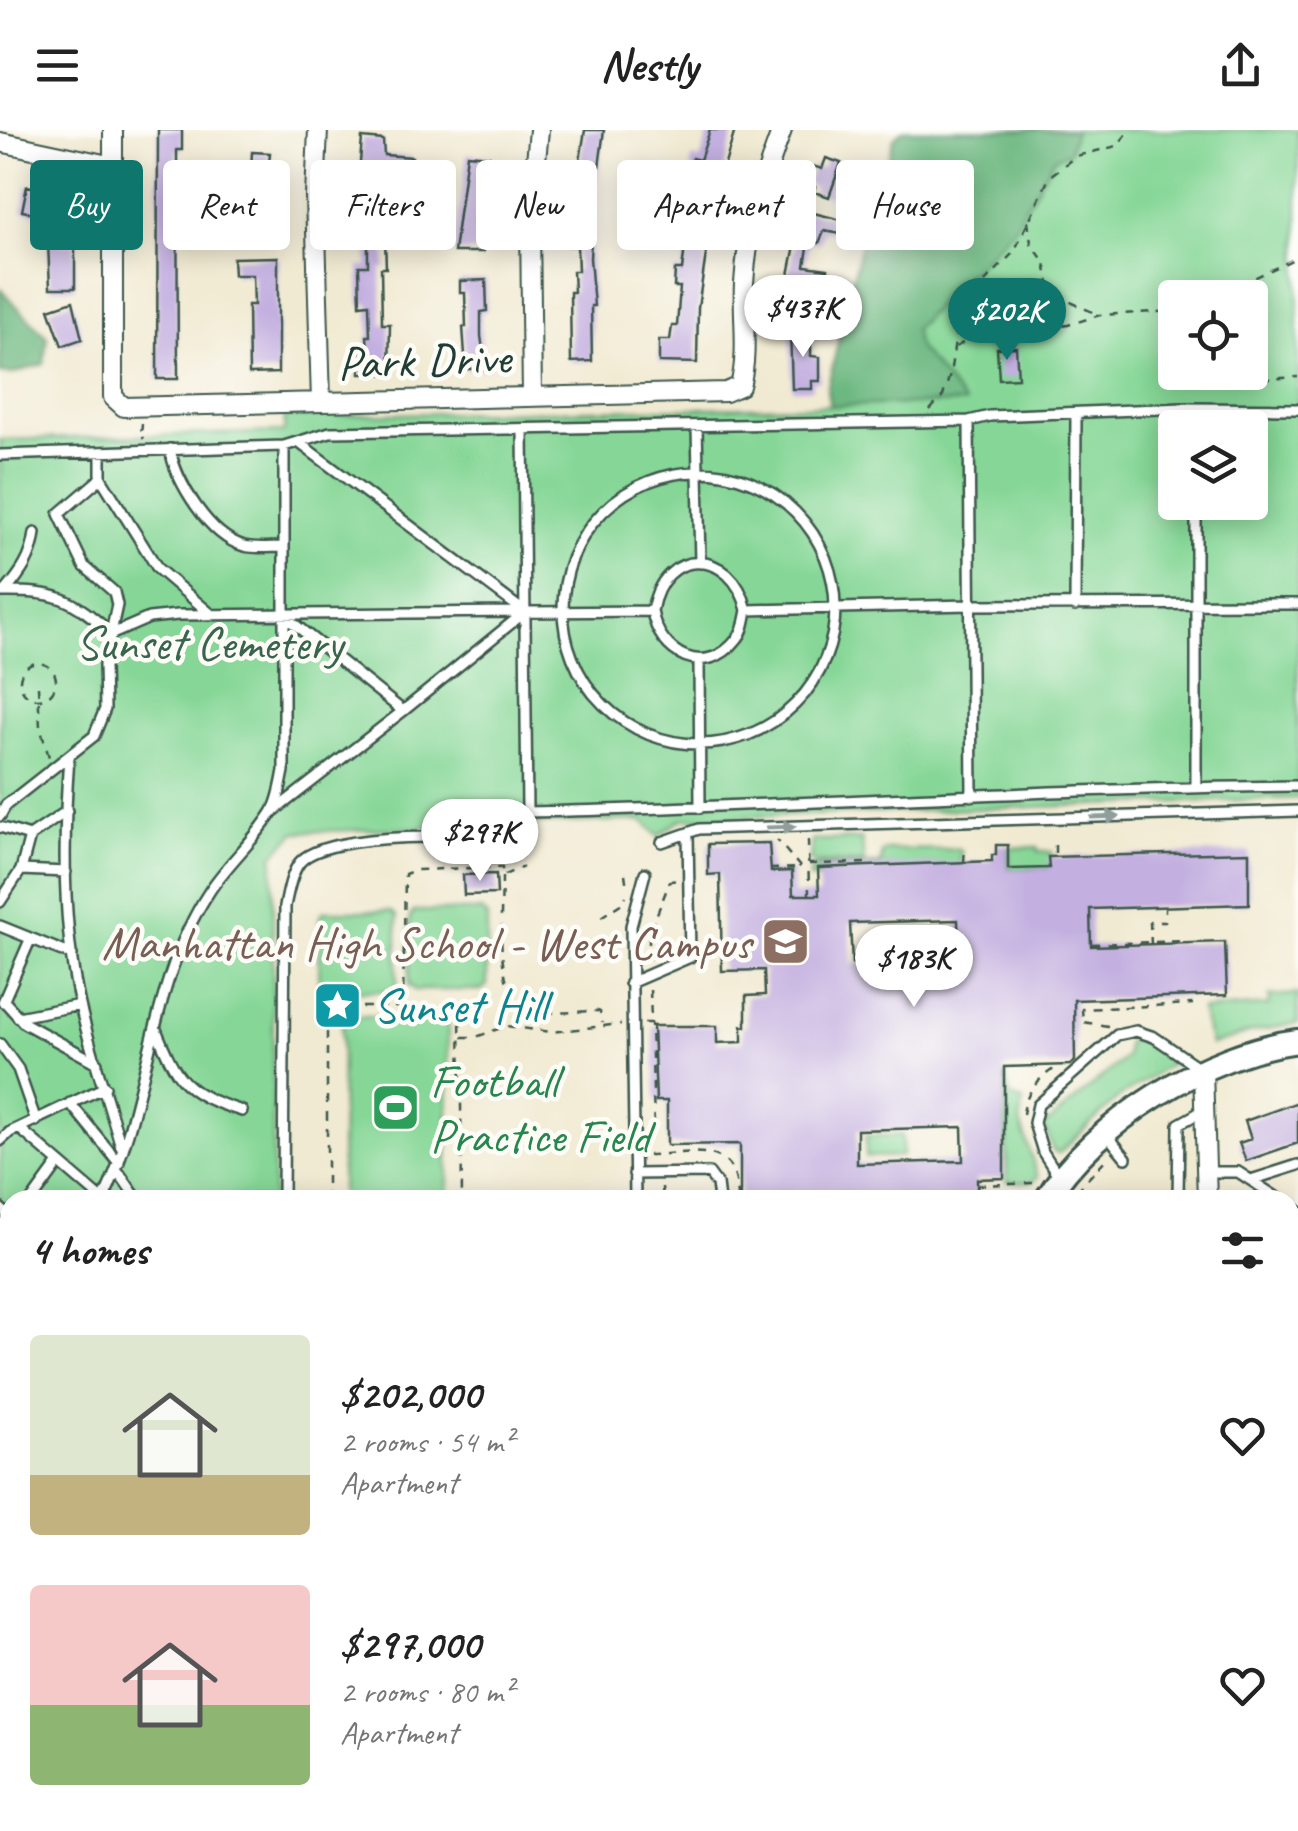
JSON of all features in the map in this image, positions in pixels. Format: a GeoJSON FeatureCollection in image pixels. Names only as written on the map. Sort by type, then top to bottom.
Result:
{"type":"FeatureCollection","features":[{"type":"Feature","properties":{"kind":"street"},"geometry":{"type":"LineString","coordinates":[[113,130],[113,160]]}},
{"type":"Feature","properties":{"kind":"street"},"geometry":{"type":"LineString","coordinates":[[318,130],[321,402]]}},
{"type":"Feature","properties":{"kind":"street"},"geometry":{"type":"LineString","coordinates":[[532,396],[530,223],[540,130]]}},
{"type":"Feature","properties":{"kind":"street","name":"Park Drive"},"geometry":{"type":"LineString","coordinates":[[113,250],[113,397],[124,407],[726,392],[740,386],[744,368],[744,281],[757,196],[782,130]]}},
{"type":"Feature","properties":{"kind":"street"},"geometry":{"type":"LineString","coordinates":[[0,142],[85,160]]}},
{"type":"Feature","properties":{"kind":"street"},"geometry":{"type":"LineString","coordinates":[[1058,1186],[1131,1111],[1203,1070],[1263,1048],[1298,1041]]}},
{"type":"Feature","properties":{"kind":"street"},"geometry":{"type":"LineString","coordinates":[[1203,1070],[1207,1190]]}},
{"type":"Feature","properties":{"kind":"lane"},"geometry":{"type":"LineString","coordinates":[[0,454],[284,446],[330,432],[969,421],[990,416],[1076,413],[1298,410]]}},
{"type":"Feature","properties":{"kind":"lane"},"geometry":{"type":"LineString","coordinates":[[1076,413],[1076,606]]}},
{"type":"Feature","properties":{"kind":"lane"},"geometry":{"type":"LineString","coordinates":[[969,421],[972,796]]}},
{"type":"Feature","properties":{"kind":"lane"},"geometry":{"type":"LineString","coordinates":[[697,426],[700,563]]}},
{"type":"Feature","properties":{"kind":"lane"},"geometry":{"type":"LineString","coordinates":[[524,429],[528,812],[1298,786]]}},
{"type":"Feature","properties":{"kind":"lane"},"geometry":{"type":"LineString","coordinates":[[298,442],[526,612]]}},
{"type":"Feature","properties":{"kind":"lane"},"geometry":{"type":"LineString","coordinates":[[272,812],[284,770],[284,446]]}},
{"type":"Feature","properties":{"kind":"lane"},"geometry":{"type":"LineString","coordinates":[[170,450],[173,469],[186,492],[229,538],[257,548],[283,547]]}},
{"type":"Feature","properties":{"kind":"lane"},"geometry":{"type":"LineString","coordinates":[[102,452],[102,478],[158,569],[212,615]]}},
{"type":"Feature","properties":{"kind":"lane"},"geometry":{"type":"LineString","coordinates":[[698,472],[751,482],[795,511],[825,555],[836,607],[826,660],[796,704],[752,734],[700,744],[648,734],[603,705],[573,661],[562,612],[572,557],[602,512],[646,482],[698,472]]}},
{"type":"Feature","properties":{"kind":"lane"},"geometry":{"type":"LineString","coordinates":[[0,816],[3,804],[94,736],[105,709],[104,665],[117,605],[114,592],[84,566],[59,514],[102,478]]}},
{"type":"Feature","properties":{"kind":"lane"},"geometry":{"type":"LineString","coordinates":[[1196,520],[1196,787]]}},
{"type":"Feature","properties":{"kind":"lane"},"geometry":{"type":"LineString","coordinates":[[3,592],[22,572],[35,533]]}},
{"type":"Feature","properties":{"kind":"lane"},"geometry":{"type":"LineString","coordinates":[[700,563],[730,574],[742,589],[748,610],[736,641],[721,653],[699,660],[667,646],[654,625],[652,611],[665,578],[686,564],[700,563]]}},
{"type":"Feature","properties":{"kind":"lane"},"geometry":{"type":"LineString","coordinates":[[3,592],[66,598],[112,634]]}},
{"type":"Feature","properties":{"kind":"lane"},"geometry":{"type":"LineString","coordinates":[[748,610],[970,604],[1298,604]]}},
{"type":"Feature","properties":{"kind":"lane"},"geometry":{"type":"LineString","coordinates":[[112,634],[149,618],[212,615],[652,611]]}},
{"type":"Feature","properties":{"kind":"lane"},"geometry":{"type":"LineString","coordinates":[[108,1190],[118,1167],[154,1024],[184,937],[234,858],[272,812],[526,612]]}},
{"type":"Feature","properties":{"kind":"lane"},"geometry":{"type":"LineString","coordinates":[[283,615],[402,711]]}},
{"type":"Feature","properties":{"kind":"lane"},"geometry":{"type":"LineString","coordinates":[[699,660],[700,808]]}},
{"type":"Feature","properties":{"kind":"lane"},"geometry":{"type":"LineString","coordinates":[[69,757],[66,872],[72,955],[80,1005],[122,1151]]}},
{"type":"Feature","properties":{"kind":"lane"},"geometry":{"type":"LineString","coordinates":[[0,902],[21,870],[30,836],[66,811]]}},
{"type":"Feature","properties":{"kind":"lane"},"geometry":{"type":"LineString","coordinates":[[662,842],[699,829],[1298,811]]}},
{"type":"Feature","properties":{"kind":"lane"},"geometry":{"type":"LineString","coordinates":[[0,827],[30,836]]}},
{"type":"Feature","properties":{"kind":"lane"},"geometry":{"type":"LineString","coordinates":[[630,984],[690,957],[686,834]]}},
{"type":"Feature","properties":{"kind":"lane"},"geometry":{"type":"LineString","coordinates":[[283,1190],[285,906],[299,863],[316,850],[368,839],[492,840],[521,846]]}},
{"type":"Feature","properties":{"kind":"lane"},"geometry":{"type":"LineString","coordinates":[[21,870],[66,872]]}},
{"type":"Feature","properties":{"kind":"lane"},"geometry":{"type":"LineString","coordinates":[[635,1190],[631,926],[645,873]]}},
{"type":"Feature","properties":{"kind":"lane"},"geometry":{"type":"LineString","coordinates":[[0,926],[72,955]]}},
{"type":"Feature","properties":{"kind":"lane"},"geometry":{"type":"LineString","coordinates":[[30,940],[3,1002],[38,1032],[98,1063]]}},
{"type":"Feature","properties":{"kind":"lane"},"geometry":{"type":"LineString","coordinates":[[18,1017],[80,1005]]}},
{"type":"Feature","properties":{"kind":"lane"},"geometry":{"type":"LineString","coordinates":[[154,1024],[171,1064],[192,1092],[242,1111]]}},
{"type":"Feature","properties":{"kind":"lane"},"geometry":{"type":"LineString","coordinates":[[1058,1186],[1034,1124],[1038,1105],[1118,1035],[1136,1031],[1154,1037],[1203,1070]]}},
{"type":"Feature","properties":{"kind":"lane"},"geometry":{"type":"LineString","coordinates":[[0,1044],[18,1070],[36,1121]]}},
{"type":"Feature","properties":{"kind":"lane"},"geometry":{"type":"LineString","coordinates":[[0,1141],[105,1087]]}},
{"type":"Feature","properties":{"kind":"lane"},"geometry":{"type":"LineString","coordinates":[[70,1103],[132,1190]]}},
{"type":"Feature","properties":{"kind":"lane"},"geometry":{"type":"LineString","coordinates":[[1178,1190],[1179,1124],[1204,1110]]}},
{"type":"Feature","properties":{"kind":"lane"},"geometry":{"type":"LineString","coordinates":[[19,1128],[91,1190]]}},
{"type":"Feature","properties":{"kind":"lane"},"geometry":{"type":"LineString","coordinates":[[1106,1134],[1126,1158]]}},
{"type":"Feature","properties":{"kind":"lane"},"geometry":{"type":"LineString","coordinates":[[39,1190],[59,1163]]}},
{"type":"Feature","properties":{"kind":"lane"},"geometry":{"type":"LineString","coordinates":[[1251,1180],[1298,1165]]}},
{"type":"Feature","properties":{"kind":"lane"},"geometry":{"type":"LineString","coordinates":[[1206,1172],[1238,1172],[1266,1190]]}},
{"type":"Feature","properties":{"kind":"lane"},"geometry":{"type":"LineString","coordinates":[[634,1174],[709,1174],[719,1190]]}},
{"type":"Feature","properties":{"kind":"path"},"geometry":{"type":"LineString","coordinates":[[919,413],[933,409],[943,396],[959,314],[1014,252],[1050,176],[1076,156],[1117,146],[1130,130]]}},
{"type":"Feature","properties":{"kind":"path"},"geometry":{"type":"LineString","coordinates":[[1028,220],[1031,243],[1044,263],[1048,283],[1064,299],[1100,315]]}},
{"type":"Feature","properties":{"kind":"path"},"geometry":{"type":"LineString","coordinates":[[1250,280],[1298,257]]}},
{"type":"Feature","properties":{"kind":"path"},"geometry":{"type":"LineString","coordinates":[[955,348],[981,332],[1068,325],[1100,315],[1158,314]]}},
{"type":"Feature","properties":{"kind":"path"},"geometry":{"type":"LineString","coordinates":[[1268,379],[1298,377]]}},
{"type":"Feature","properties":{"kind":"path"},"geometry":{"type":"LineString","coordinates":[[142,406],[141,438],[160,437]]}},
{"type":"Feature","properties":{"kind":"path"},"geometry":{"type":"LineString","coordinates":[[31,664],[46,664],[56,674],[56,689],[46,699],[38,699],[30,698],[20,688],[21,674],[31,664]]}},
{"type":"Feature","properties":{"kind":"path"},"geometry":{"type":"LineString","coordinates":[[38,686],[42,738],[54,768]]}},
{"type":"Feature","properties":{"kind":"path"},"geometry":{"type":"LineString","coordinates":[[767,827],[808,874]]}},
{"type":"Feature","properties":{"kind":"path"},"geometry":{"type":"LineString","coordinates":[[808,839],[809,895]]}},
{"type":"Feature","properties":{"kind":"path"},"geometry":{"type":"LineString","coordinates":[[1055,845],[1055,857]]}},
{"type":"Feature","properties":{"kind":"path"},"geometry":{"type":"LineString","coordinates":[[964,862],[965,847]]}},
{"type":"Feature","properties":{"kind":"path"},"geometry":{"type":"LineString","coordinates":[[808,864],[866,863]]}},
{"type":"Feature","properties":{"kind":"path"},"geometry":{"type":"LineString","coordinates":[[502,876],[522,866]]}},
{"type":"Feature","properties":{"kind":"path"},"geometry":{"type":"LineString","coordinates":[[403,1007],[405,874],[416,870],[502,867],[507,989],[517,1004],[528,1010],[597,1011],[602,1024]]}},
{"type":"Feature","properties":{"kind":"path"},"geometry":{"type":"LineString","coordinates":[[770,870],[802,868]]}},
{"type":"Feature","properties":{"kind":"path"},"geometry":{"type":"LineString","coordinates":[[601,917],[622,903],[628,892],[625,874]]}},
{"type":"Feature","properties":{"kind":"path"},"geometry":{"type":"LineString","coordinates":[[647,1136],[654,1126],[649,934],[670,880],[689,880]]}},
{"type":"Feature","properties":{"kind":"path"},"geometry":{"type":"LineString","coordinates":[[808,881],[816,881]]}},
{"type":"Feature","properties":{"kind":"path"},"geometry":{"type":"LineString","coordinates":[[1150,943],[1150,922],[1165,922],[1164,908]]}},
{"type":"Feature","properties":{"kind":"path"},"geometry":{"type":"LineString","coordinates":[[1091,944],[1187,941]]}},
{"type":"Feature","properties":{"kind":"path"},"geometry":{"type":"LineString","coordinates":[[1141,998],[1141,1006]]}},
{"type":"Feature","properties":{"kind":"path"},"geometry":{"type":"LineString","coordinates":[[327,1190],[328,1010],[335,1007],[458,1008],[462,1014],[462,1190]]}},
{"type":"Feature","properties":{"kind":"path"},"geometry":{"type":"LineString","coordinates":[[462,1037],[476,1037],[506,1026],[551,1032],[602,1024],[651,1024]]}},
{"type":"Feature","properties":{"kind":"path"},"geometry":{"type":"LineString","coordinates":[[647,1154],[710,1153],[721,1157],[732,1164],[737,1190]]}},
{"type":"Feature","properties":{"kind":"path"},"geometry":{"type":"LineString","coordinates":[[977,1185],[1058,1186]]}},
{"type":"Feature","properties":{"kind":"green space"},"geometry":{"type":"Polygon","coordinates":[[[903,130],[1075,130],[1069,152],[1054,158],[1014,228],[914,329],[918,347],[965,403],[830,406],[827,390],[859,250],[974,250],[974,160],[888,160],[894,138],[903,130]]]}},
{"type":"Feature","properties":{"kind":"green space","name":"Sunset Cemetery"},"geometry":{"type":"Polygon","coordinates":[[[940,130],[1298,130],[1298,798],[682,819],[658,836],[642,820],[296,832],[273,855],[273,1190],[0,1190],[0,440],[284,432],[285,416],[859,405],[905,250],[974,250],[974,160],[931,160],[940,130]]]}},
{"type":"Feature","properties":{"kind":"green space"},"geometry":{"type":"Polygon","coordinates":[[[0,289],[47,337],[44,364],[11,374],[0,373],[0,289]]]}},
{"type":"Feature","properties":{"kind":"green space"},"geometry":{"type":"Polygon","coordinates":[[[862,839],[864,862],[810,860],[812,840],[862,839]]]}},
{"type":"Feature","properties":{"kind":"green space"},"geometry":{"type":"Polygon","coordinates":[[[1037,847],[1038,852],[1052,852],[1049,868],[1009,869],[1009,848],[1037,847]]]}},
{"type":"Feature","properties":{"kind":"green space"},"geometry":{"type":"Polygon","coordinates":[[[886,850],[962,852],[959,864],[819,868],[818,879],[810,878],[816,866],[881,864],[886,850]]]}},
{"type":"Feature","properties":{"kind":"green space"},"geometry":{"type":"Polygon","coordinates":[[[324,911],[391,911],[397,916],[397,985],[391,991],[325,991],[319,985],[320,916],[324,911]]]}},
{"type":"Feature","properties":{"kind":"green space"},"geometry":{"type":"Polygon","coordinates":[[[415,911],[481,911],[487,916],[487,985],[481,990],[415,990],[409,985],[410,916],[415,911]]]}},
{"type":"Feature","properties":{"kind":"green space"},"geometry":{"type":"Polygon","coordinates":[[[1298,994],[1298,1023],[1211,1045],[1201,1010],[1270,1005],[1269,996],[1298,994]]]}},
{"type":"Feature","properties":{"kind":"green space","name":"Football Practice Field"},"geometry":{"type":"Polygon","coordinates":[[[342,1016],[448,1016],[448,1190],[341,1190],[342,1016]]]}},
{"type":"Feature","properties":{"kind":"green space"},"geometry":{"type":"Polygon","coordinates":[[[1139,1039],[1159,1047],[1171,1064],[1118,1098],[1059,1153],[1053,1151],[1042,1119],[1048,1123],[1126,1057],[1127,1042],[1139,1039]]]}},
{"type":"Feature","properties":{"kind":"green space"},"geometry":{"type":"Polygon","coordinates":[[[1005,1074],[1010,1097],[1023,1101],[1020,1122],[1038,1177],[1032,1182],[1007,1182],[1005,1074]]]}},
{"type":"Feature","properties":{"kind":"green space"},"geometry":{"type":"Polygon","coordinates":[[[902,1135],[902,1156],[866,1157],[866,1136],[902,1135]]]}},
{"type":"Feature","properties":{"kind":"building"},"geometry":{"type":"Polygon","coordinates":[[[158,130],[182,130],[182,150],[177,150],[177,160],[163,160],[163,250],[177,250],[178,379],[157,379],[158,130]]]}},
{"type":"Feature","properties":{"kind":"building"},"geometry":{"type":"Polygon","coordinates":[[[585,130],[604,130],[597,182],[597,160],[580,160],[585,130]]]}},
{"type":"Feature","properties":{"kind":"building"},"geometry":{"type":"Polygon","coordinates":[[[710,130],[735,130],[726,160],[700,160],[710,130]]]}},
{"type":"Feature","properties":{"kind":"building"},"geometry":{"type":"Polygon","coordinates":[[[362,138],[383,140],[384,155],[412,157],[412,160],[360,160],[362,138]]]}},
{"type":"Feature","properties":{"kind":"building"},"geometry":{"type":"Polygon","coordinates":[[[252,152],[270,153],[269,160],[252,160],[252,152]]]}},
{"type":"Feature","properties":{"kind":"building"},"geometry":{"type":"Polygon","coordinates":[[[467,154],[489,156],[489,160],[476,160],[476,250],[483,252],[454,252],[467,154]]]}},
{"type":"Feature","properties":{"kind":"building"},"geometry":{"type":"Polygon","coordinates":[[[826,158],[836,161],[836,177],[829,197],[816,193],[816,167],[822,169],[826,158]]]}},
{"type":"Feature","properties":{"kind":"building"},"geometry":{"type":"Polygon","coordinates":[[[27,186],[30,187],[30,213],[22,211],[27,186]]]}},
{"type":"Feature","properties":{"kind":"building"},"geometry":{"type":"Polygon","coordinates":[[[816,214],[836,219],[836,233],[824,231],[819,243],[816,214]]]}},
{"type":"Feature","properties":{"kind":"building"},"geometry":{"type":"Polygon","coordinates":[[[48,250],[75,250],[75,288],[50,288],[48,250]]]}},
{"type":"Feature","properties":{"kind":"building"},"geometry":{"type":"Polygon","coordinates":[[[368,250],[385,250],[386,268],[381,268],[382,324],[390,324],[389,374],[360,374],[360,350],[368,350],[370,336],[369,304],[360,305],[359,266],[368,266],[368,250]]]}},
{"type":"Feature","properties":{"kind":"building"},"geometry":{"type":"Polygon","coordinates":[[[577,250],[590,250],[592,361],[571,362],[570,292],[574,292],[573,271],[578,271],[577,250]]]}},
{"type":"Feature","properties":{"kind":"building"},"geometry":{"type":"Polygon","coordinates":[[[685,250],[707,250],[698,308],[697,363],[659,362],[659,340],[670,340],[672,326],[677,326],[680,287],[674,287],[675,270],[682,270],[685,250]]]}},
{"type":"Feature","properties":{"kind":"building"},"geometry":{"type":"Polygon","coordinates":[[[794,250],[808,250],[805,266],[828,269],[823,303],[808,302],[810,283],[788,280],[794,250]]]}},
{"type":"Feature","properties":{"kind":"building"},"geometry":{"type":"Polygon","coordinates":[[[278,257],[278,373],[249,374],[248,305],[254,305],[253,275],[234,275],[233,258],[278,257]]]}},
{"type":"Feature","properties":{"kind":"building"},"geometry":{"type":"Polygon","coordinates":[[[486,280],[487,311],[481,312],[481,336],[489,369],[466,369],[465,293],[460,293],[460,281],[486,280]]]}},
{"type":"Feature","properties":{"kind":"building"},"geometry":{"type":"Polygon","coordinates":[[[73,301],[82,339],[62,346],[49,309],[73,301]]]}},
{"type":"Feature","properties":{"kind":"building"},"geometry":{"type":"Polygon","coordinates":[[[790,328],[811,328],[811,356],[820,357],[820,381],[812,381],[812,389],[792,389],[790,328]]]}},
{"type":"Feature","properties":{"kind":"building"},"geometry":{"type":"Polygon","coordinates":[[[1016,347],[1018,378],[999,379],[997,348],[1016,347]]]}},
{"type":"Feature","properties":{"kind":"building"},"geometry":{"type":"Polygon","coordinates":[[[769,843],[771,872],[792,871],[793,895],[819,895],[818,868],[992,861],[996,845],[1008,845],[1008,869],[1049,868],[1048,857],[1249,852],[1249,904],[1090,909],[1091,946],[1225,942],[1227,995],[1074,1000],[1075,1061],[1070,1065],[1004,1067],[1004,1178],[977,1179],[977,1190],[740,1190],[740,1144],[667,1145],[667,1101],[656,1101],[653,1026],[717,1026],[717,1043],[742,1042],[746,996],[765,995],[764,970],[722,971],[720,874],[708,875],[708,844],[769,843]],[[958,920],[850,923],[852,964],[959,961],[958,920]],[[962,1127],[857,1130],[857,1164],[963,1161],[962,1127]]]}},
{"type":"Feature","properties":{"kind":"building"},"geometry":{"type":"Polygon","coordinates":[[[496,874],[497,894],[464,895],[463,875],[496,874]]]}},
{"type":"Feature","properties":{"kind":"building"},"geometry":{"type":"Polygon","coordinates":[[[1298,1102],[1298,1143],[1246,1161],[1239,1143],[1251,1139],[1245,1121],[1298,1102]]]}},
{"type":"Feature","properties":{"kind":"place","name":"Manhattan High School - West Campus"},"geometry":{"type":"Point","coordinates":[786,942]}},
{"type":"Feature","properties":{"kind":"place","name":"Sunset Hill"},"geometry":{"type":"Point","coordinates":[338,1005]}},
{"type":"Feature","properties":{"kind":"place","name":"Football Practice Field"},"geometry":{"type":"Point","coordinates":[395,1108]}}]}
